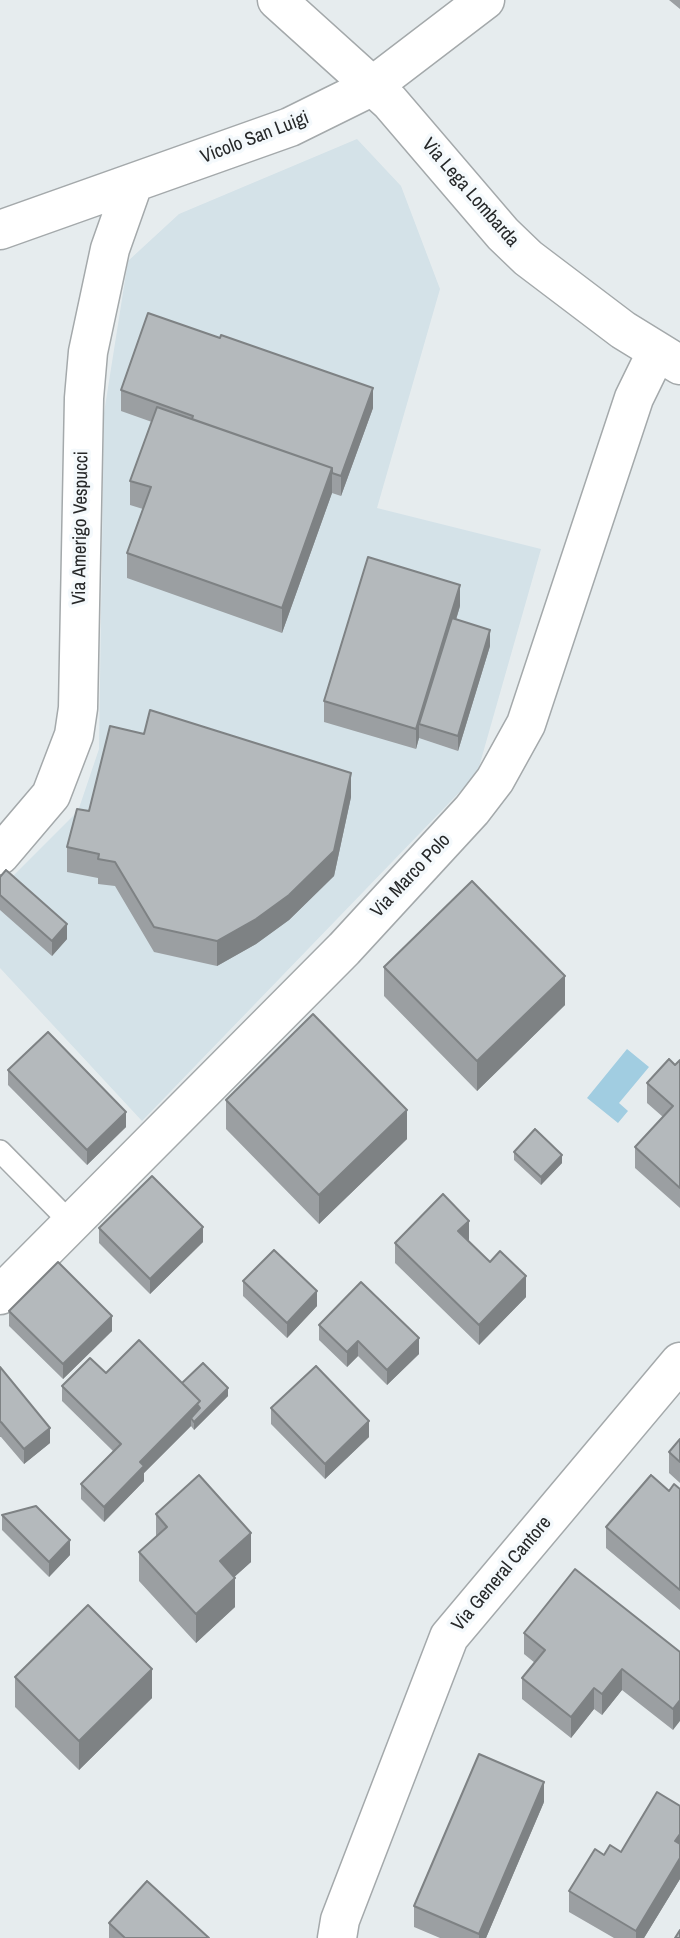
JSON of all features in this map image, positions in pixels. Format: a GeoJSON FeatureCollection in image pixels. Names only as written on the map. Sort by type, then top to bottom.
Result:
{"type":"FeatureCollection","features":[{"type":"Feature","properties":{"kind":"street","name":"Via Lega Lombarda"},"geometry":{"type":"LineString","coordinates":[[277,0],[390,102],[503,234],[528,258],[623,330],[668,358]]}},
{"type":"Feature","properties":{"kind":"street","name":"Vicolo San Luigi"},"geometry":{"type":"LineString","coordinates":[[0,230],[290,127],[371,87],[485,0]]}},
{"type":"Feature","properties":{"kind":"street","name":"Via Amerigo Vespucci"},"geometry":{"type":"LineString","coordinates":[[0,855],[51,795],[74,735],[78,708],[84,398],[88,352],[110,249],[133,184]]}},
{"type":"Feature","properties":{"kind":"street","name":"Via Marco Polo"},"geometry":{"type":"LineString","coordinates":[[0,1295],[344,949],[472,810],[507,763],[526,724],[634,398],[668,358]]}},
{"type":"Feature","properties":{"kind":"street","name":"Via General Cantore"},"geometry":{"type":"LineString","coordinates":[[337,1938],[340,1920],[449,1637],[680,1362]]}},
{"type":"Feature","properties":{"kind":"lane"},"geometry":{"type":"LineString","coordinates":[[0,1151],[73,1224]]}},
{"type":"Feature","properties":{"kind":"shaded area"},"geometry":{"type":"Polygon","coordinates":[[[357,139],[401,186],[440,289],[377,508],[541,549],[477,774],[142,1121],[0,968],[0,889],[78,811],[99,749],[104,413],[128,261],[179,214],[357,139]]]}},
{"type":"Feature","properties":{"kind":"water"},"geometry":{"type":"Polygon","coordinates":[[[627,1049],[649,1067],[619,1103],[628,1111],[618,1123],[587,1098],[627,1049]]]}},
{"type":"Feature","properties":{"kind":"building"},"geometry":{"type":"Polygon","coordinates":[[[148,313],[220,338],[221,335],[373,388],[341,476],[332,473],[332,468],[192,419],[193,416],[121,390],[148,313]]]}},
{"type":"Feature","properties":{"kind":"building"},"geometry":{"type":"Polygon","coordinates":[[[157,407],[332,468],[282,608],[127,553],[151,487],[130,481],[157,407]]]}},
{"type":"Feature","properties":{"kind":"building"},"geometry":{"type":"Polygon","coordinates":[[[368,557],[460,585],[416,729],[324,701],[368,557]]]}},
{"type":"Feature","properties":{"kind":"building"},"geometry":{"type":"Polygon","coordinates":[[[452,618],[490,630],[458,736],[419,724],[452,618]]]}},
{"type":"Feature","properties":{"kind":"building"},"geometry":{"type":"Polygon","coordinates":[[[150,710],[351,773],[334,851],[289,895],[256,919],[217,941],[154,927],[115,862],[98,859],[99,854],[67,847],[77,809],[89,811],[110,726],[144,734],[150,710]]]}},
{"type":"Feature","properties":{"kind":"building"},"geometry":{"type":"Polygon","coordinates":[[[6,870],[67,924],[52,941],[0,895],[0,877],[6,870]]]}},
{"type":"Feature","properties":{"kind":"building"},"geometry":{"type":"Polygon","coordinates":[[[472,881],[565,976],[477,1061],[384,967],[472,881]]]}},
{"type":"Feature","properties":{"kind":"building"},"geometry":{"type":"Polygon","coordinates":[[[313,1014],[407,1110],[319,1195],[226,1100],[313,1014]]]}},
{"type":"Feature","properties":{"kind":"building"},"geometry":{"type":"Polygon","coordinates":[[[48,1032],[126,1112],[87,1150],[8,1070],[48,1032]]]}},
{"type":"Feature","properties":{"kind":"building"},"geometry":{"type":"Polygon","coordinates":[[[669,1059],[675,1065],[680,1060],[680,1188],[635,1147],[673,1106],[647,1083],[669,1059]]]}},
{"type":"Feature","properties":{"kind":"building"},"geometry":{"type":"Polygon","coordinates":[[[535,1129],[562,1155],[541,1177],[514,1152],[535,1129]]]}},
{"type":"Feature","properties":{"kind":"building"},"geometry":{"type":"Polygon","coordinates":[[[152,1176],[203,1227],[150,1279],[99,1228],[152,1176]]]}},
{"type":"Feature","properties":{"kind":"building"},"geometry":{"type":"Polygon","coordinates":[[[443,1194],[469,1221],[458,1231],[490,1262],[500,1251],[526,1276],[479,1325],[395,1243],[443,1194]]]}},
{"type":"Feature","properties":{"kind":"building"},"geometry":{"type":"Polygon","coordinates":[[[274,1250],[317,1291],[287,1323],[243,1281],[274,1250]]]}},
{"type":"Feature","properties":{"kind":"building"},"geometry":{"type":"Polygon","coordinates":[[[58,1262],[112,1316],[63,1364],[9,1311],[58,1262]]]}},
{"type":"Feature","properties":{"kind":"building"},"geometry":{"type":"Polygon","coordinates":[[[361,1282],[419,1338],[387,1370],[358,1341],[347,1352],[319,1325],[361,1282]]]}},
{"type":"Feature","properties":{"kind":"building"},"geometry":{"type":"Polygon","coordinates":[[[139,1340],[200,1401],[140,1462],[144,1466],[104,1507],[81,1484],[121,1444],[62,1386],[90,1358],[106,1373],[139,1340]]]}},
{"type":"Feature","properties":{"kind":"building"},"geometry":{"type":"Polygon","coordinates":[[[203,1363],[228,1388],[194,1422],[191,1418],[200,1408],[197,1404],[200,1401],[182,1383],[203,1363]]]}},
{"type":"Feature","properties":{"kind":"building"},"geometry":{"type":"Polygon","coordinates":[[[316,1366],[369,1421],[325,1464],[271,1408],[316,1366]]]}},
{"type":"Feature","properties":{"kind":"building"},"geometry":{"type":"Polygon","coordinates":[[[0,1367],[50,1428],[24,1449],[0,1422],[0,1367]]]}},
{"type":"Feature","properties":{"kind":"building"},"geometry":{"type":"Polygon","coordinates":[[[680,1439],[680,1462],[669,1452],[680,1439]]]}},
{"type":"Feature","properties":{"kind":"building"},"geometry":{"type":"Polygon","coordinates":[[[199,1475],[251,1533],[220,1561],[235,1578],[196,1614],[139,1552],[167,1527],[156,1514],[199,1475]]]}},
{"type":"Feature","properties":{"kind":"building"},"geometry":{"type":"Polygon","coordinates":[[[651,1475],[669,1491],[674,1484],[680,1489],[680,1590],[606,1527],[651,1475]]]}},
{"type":"Feature","properties":{"kind":"building"},"geometry":{"type":"Polygon","coordinates":[[[36,1506],[70,1540],[49,1562],[2,1515],[36,1506]]]}},
{"type":"Feature","properties":{"kind":"building"},"geometry":{"type":"Polygon","coordinates":[[[575,1569],[680,1652],[680,1700],[673,1709],[622,1669],[602,1694],[594,1688],[571,1717],[522,1678],[545,1650],[524,1633],[575,1569]]]}},
{"type":"Feature","properties":{"kind":"building"},"geometry":{"type":"Polygon","coordinates":[[[88,1605],[152,1669],[79,1741],[15,1677],[88,1605]]]}},
{"type":"Feature","properties":{"kind":"building"},"geometry":{"type":"Polygon","coordinates":[[[479,1754],[544,1782],[479,1934],[414,1906],[479,1754]]]}},
{"type":"Feature","properties":{"kind":"building"},"geometry":{"type":"Polygon","coordinates":[[[657,1792],[680,1806],[680,1834],[675,1841],[680,1844],[680,1858],[636,1931],[569,1891],[595,1849],[604,1855],[610,1845],[621,1852],[657,1792]]]}},
{"type":"Feature","properties":{"kind":"building"},"geometry":{"type":"Polygon","coordinates":[[[147,1881],[209,1938],[125,1938],[109,1923],[147,1881]]]}}]}
